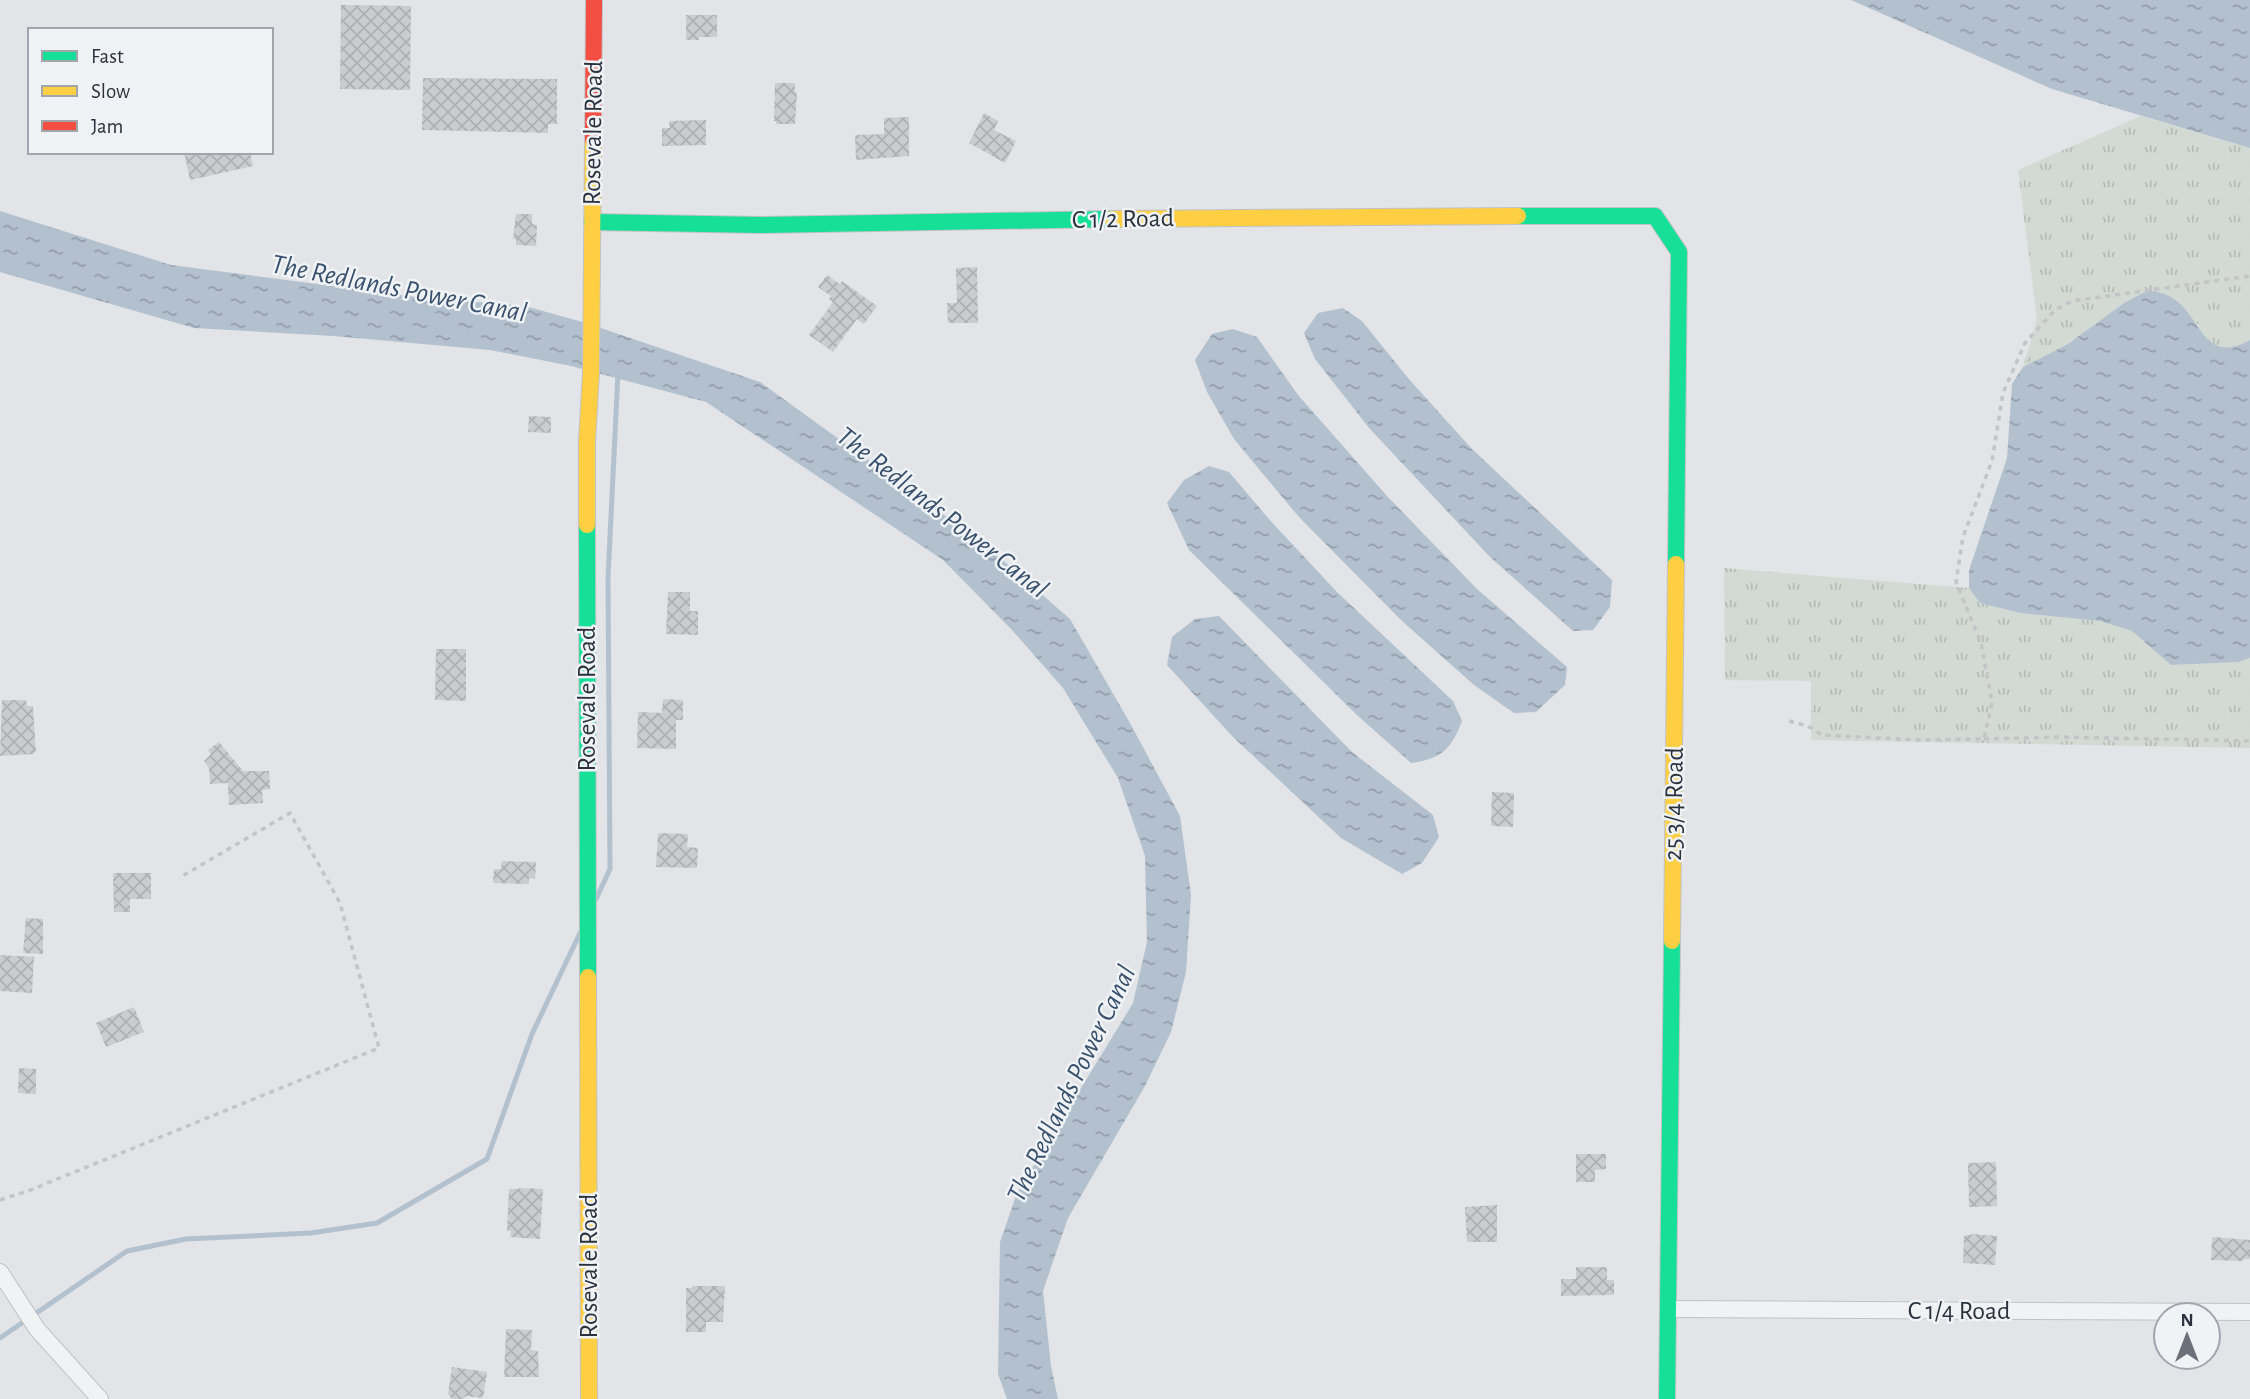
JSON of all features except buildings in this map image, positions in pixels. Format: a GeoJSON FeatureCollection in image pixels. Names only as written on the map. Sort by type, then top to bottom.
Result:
{"type":"FeatureCollection","features":[{"type":"Feature","properties":{"kind":"street","name":"Rosevale Road"},"geometry":{"type":"LineString","coordinates":[[589,1399],[587,442],[591,373],[594,0]]}},
{"type":"Feature","properties":{"kind":"street","name":"C 1/2 Road"},"geometry":{"type":"LineString","coordinates":[[592,222],[762,225],[1232,217],[1655,216]]}},
{"type":"Feature","properties":{"kind":"street","name":"25 3/4 Road"},"geometry":{"type":"LineString","coordinates":[[1655,216],[1679,252],[1667,1399]]}},
{"type":"Feature","properties":{"kind":"street"},"geometry":{"type":"LineString","coordinates":[[0,1272],[37,1329],[100,1399]]}},
{"type":"Feature","properties":{"kind":"street","name":"C 1/4 Road"},"geometry":{"type":"LineString","coordinates":[[1668,1309],[2250,1312]]}},
{"type":"Feature","properties":{"kind":"path"},"geometry":{"type":"LineString","coordinates":[[1984,739],[1992,702],[1981,643],[1956,582],[1963,537],[1992,461],[2003,393],[2025,343],[2055,310],[2072,301],[2250,276]]}},
{"type":"Feature","properties":{"kind":"path"},"geometry":{"type":"LineString","coordinates":[[1789,721],[1808,726],[1822,735],[1919,740],[2058,737],[2250,741]]}},
{"type":"Feature","properties":{"kind":"path"},"geometry":{"type":"LineString","coordinates":[[0,1200],[29,1191],[379,1048],[340,903],[290,813],[179,878]]}},
{"type":"Feature","properties":{"kind":"green space"},"geometry":{"type":"Polygon","coordinates":[[[2141,116],[2250,148],[2250,340],[2222,349],[2206,341],[2198,324],[2124,303],[2068,344],[2023,367],[2037,319],[2018,170],[2141,116]]]}},
{"type":"Feature","properties":{"kind":"green space"},"geometry":{"type":"Polygon","coordinates":[[[1724,568],[1969,588],[1980,603],[2020,613],[2100,621],[2132,631],[2171,665],[2239,662],[2250,658],[2250,748],[1811,740],[1811,681],[1725,680],[1724,568]]]}},
{"type":"Feature","properties":{"kind":"water"},"geometry":{"type":"Polygon","coordinates":[[[1851,0],[2250,0],[2250,148],[2052,89],[1851,0]]]}},
{"type":"Feature","properties":{"kind":"water"},"geometry":{"type":"Polygon","coordinates":[[[0,211],[171,265],[416,297],[525,306],[586,323],[760,382],[983,543],[1070,619],[1180,816],[1191,895],[1186,972],[1171,1032],[1145,1086],[1068,1218],[1043,1291],[1051,1366],[1058,1399],[1007,1399],[998,1374],[1000,1242],[1017,1193],[1133,1003],[1147,942],[1145,856],[1118,778],[1063,688],[1012,630],[943,560],[706,402],[571,366],[490,350],[333,336],[194,328],[0,272],[0,211]]]}},
{"type":"Feature","properties":{"kind":"water"},"geometry":{"type":"Polygon","coordinates":[[[2147,291],[2166,294],[2179,303],[2207,339],[2218,346],[2231,347],[2250,340],[2250,658],[2239,662],[2171,665],[2132,631],[2100,621],[2020,613],[1980,603],[1969,588],[1969,570],[2007,458],[2012,384],[2023,367],[2068,344],[2124,303],[2147,291]]]}},
{"type":"Feature","properties":{"kind":"water"},"geometry":{"type":"Polygon","coordinates":[[[1343,308],[1362,321],[1408,378],[1472,449],[1612,580],[1610,607],[1593,630],[1573,631],[1490,557],[1370,429],[1315,359],[1304,333],[1318,313],[1343,308]]]}},
{"type":"Feature","properties":{"kind":"water"},"geometry":{"type":"Polygon","coordinates":[[[1233,329],[1257,337],[1298,395],[1387,496],[1477,589],[1567,667],[1565,685],[1536,712],[1514,713],[1474,685],[1402,621],[1298,516],[1234,439],[1207,392],[1195,360],[1212,334],[1233,329]]]}},
{"type":"Feature","properties":{"kind":"water"},"geometry":{"type":"Polygon","coordinates":[[[1209,466],[1229,472],[1337,592],[1453,701],[1462,721],[1454,739],[1444,751],[1430,759],[1411,763],[1358,716],[1189,550],[1167,503],[1184,480],[1209,466]]]}},
{"type":"Feature","properties":{"kind":"water"},"geometry":{"type":"Polygon","coordinates":[[[1219,616],[1352,752],[1433,815],[1439,837],[1422,863],[1402,874],[1341,838],[1233,737],[1167,665],[1172,637],[1195,619],[1219,616]]]}},
{"type":"Feature","properties":{"kind":"waterway"},"geometry":{"type":"LineString","coordinates":[[596,899],[610,869],[608,578],[618,373]]}},
{"type":"Feature","properties":{"kind":"waterway"},"geometry":{"type":"LineString","coordinates":[[0,1338],[127,1251],[186,1239],[311,1233],[377,1223],[487,1159],[532,1034],[580,933]]}},
{"type":"Feature","properties":{"kind":"traffic: fast"},"geometry":{"type":"LineString","coordinates":[[1518,216],[1655,216],[1679,252],[1676,564]]}},
{"type":"Feature","properties":{"kind":"traffic: fast"},"geometry":{"type":"LineString","coordinates":[[592,222],[762,225],[1112,219]]}},
{"type":"Feature","properties":{"kind":"traffic: fast"},"geometry":{"type":"LineString","coordinates":[[587,525],[588,977]]}},
{"type":"Feature","properties":{"kind":"traffic: fast"},"geometry":{"type":"LineString","coordinates":[[1667,1399],[1672,941]]}},
{"type":"Feature","properties":{"kind":"traffic: slow"},"geometry":{"type":"LineString","coordinates":[[587,525],[593,139]]}},
{"type":"Feature","properties":{"kind":"traffic: slow"},"geometry":{"type":"LineString","coordinates":[[1112,219],[1518,216]]}},
{"type":"Feature","properties":{"kind":"traffic: slow"},"geometry":{"type":"LineString","coordinates":[[1672,941],[1676,564]]}},
{"type":"Feature","properties":{"kind":"traffic: slow"},"geometry":{"type":"LineString","coordinates":[[588,977],[589,1399]]}},
{"type":"Feature","properties":{"kind":"traffic: jam"},"geometry":{"type":"LineString","coordinates":[[593,139],[594,0]]}},
{"type":"Feature","properties":{"kind":"water label","name":"The Redlands Power Canal"},"geometry":{"type":"Point","coordinates":[399,289]}},
{"type":"Feature","properties":{"kind":"water label","name":"The Redlands Power Canal"},"geometry":{"type":"Point","coordinates":[942,513]}},
{"type":"Feature","properties":{"kind":"water label","name":"The Redlands Power Canal"},"geometry":{"type":"Point","coordinates":[1072,1084]}}]}
